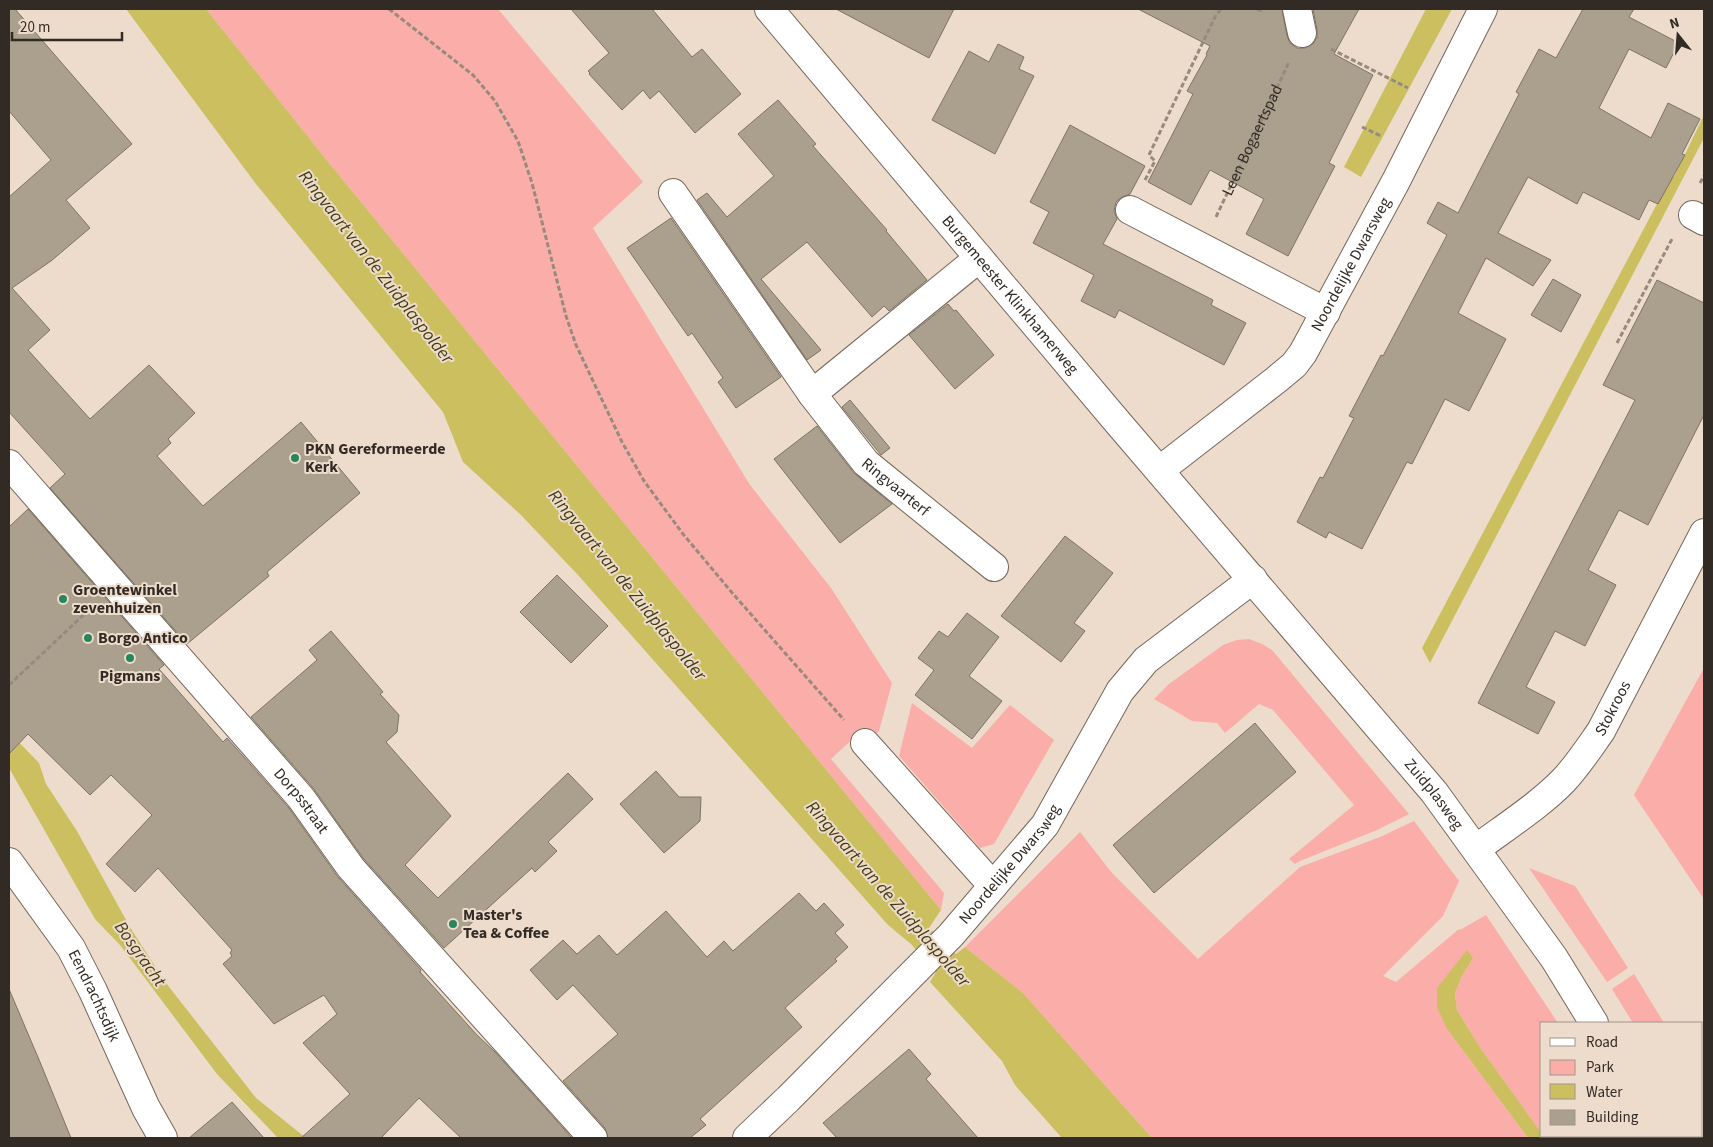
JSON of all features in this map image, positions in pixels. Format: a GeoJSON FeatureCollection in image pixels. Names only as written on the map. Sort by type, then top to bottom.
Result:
{"type":"FeatureCollection","features":[{"type":"Feature","properties":{"kind":"street","name":"Burgemeester Klinkhamerweg"},"geometry":{"type":"LineString","coordinates":[[769,9],[1253,579]]}},
{"type":"Feature","properties":{"kind":"street","name":"Noordelijke Dwarsweg"},"geometry":{"type":"LineString","coordinates":[[1160,470],[1294,365],[1326,312],[1396,181],[1483,9]]}},
{"type":"Feature","properties":{"kind":"street","name":"Ringvaarterf"},"geometry":{"type":"LineString","coordinates":[[673,193],[812,394],[866,463],[994,567]]}},
{"type":"Feature","properties":{"kind":"street"},"geometry":{"type":"LineString","coordinates":[[1130,210],[1326,312]]}},
{"type":"Feature","properties":{"kind":"street"},"geometry":{"type":"LineString","coordinates":[[812,394],[979,258]]}},
{"type":"Feature","properties":{"kind":"street","name":"Dorpsstraat"},"geometry":{"type":"LineString","coordinates":[[9,464],[301,798],[351,868],[593,1138]]}},
{"type":"Feature","properties":{"kind":"street","name":"Stokroos"},"geometry":{"type":"LineString","coordinates":[[1476,849],[1563,781],[1583,757],[1601,731],[1704,533]]}},
{"type":"Feature","properties":{"kind":"street","name":"Noordelijke Dwarsweg"},"geometry":{"type":"LineString","coordinates":[[747,1138],[788,1100],[951,935],[1045,825],[1120,691],[1146,660],[1253,579]]}},
{"type":"Feature","properties":{"kind":"street","name":"Zuidplasweg"},"geometry":{"type":"LineString","coordinates":[[1253,579],[1434,792],[1554,958],[1593,1022]]}},
{"type":"Feature","properties":{"kind":"street"},"geometry":{"type":"LineString","coordinates":[[865,743],[993,886]]}},
{"type":"Feature","properties":{"kind":"street","name":"Eendrachtsdijk"},"geometry":{"type":"LineString","coordinates":[[9,862],[71,948],[93,991],[146,1108],[163,1138]]}},
{"type":"Feature","properties":{"kind":"path"},"geometry":{"type":"LineString","coordinates":[[389,9],[474,75],[495,101],[518,141],[532,183],[566,316],[576,344],[622,442],[644,481],[683,534],[734,595],[865,743]]}},
{"type":"Feature","properties":{"kind":"path"},"geometry":{"type":"LineString","coordinates":[[1130,210],[1154,161],[1149,155],[1216,15],[1222,9]]}},
{"type":"Feature","properties":{"kind":"path"},"geometry":{"type":"LineString","coordinates":[[1300,21],[1389,78],[1412,90]]}},
{"type":"Feature","properties":{"kind":"path","name":"Leen Bogaertspad"},"geometry":{"type":"LineString","coordinates":[[1202,246],[1300,21]]}},
{"type":"Feature","properties":{"kind":"path"},"geometry":{"type":"LineString","coordinates":[[1362,126],[1386,139]]}},
{"type":"Feature","properties":{"kind":"path"},"geometry":{"type":"LineString","coordinates":[[1617,343],[1678,228],[1699,218],[1693,197],[1704,176]]}},
{"type":"Feature","properties":{"kind":"path"},"geometry":{"type":"LineString","coordinates":[[9,686],[114,585]]}},
{"type":"Feature","properties":{"kind":"green space"},"geometry":{"type":"Polygon","coordinates":[[[206,9],[498,9],[643,182],[593,228],[750,485],[831,588],[892,683],[879,731],[871,738],[861,731],[831,759],[944,893],[941,910],[329,163],[206,9]]]}},
{"type":"Feature","properties":{"kind":"green space"},"geometry":{"type":"Polygon","coordinates":[[[1249,639],[1272,650],[1409,814],[1377,830],[1295,864],[1289,859],[1354,805],[1273,710],[1259,704],[1225,733],[1217,723],[1192,721],[1154,699],[1169,684],[1223,645],[1237,640],[1249,639]]]}},
{"type":"Feature","properties":{"kind":"green space"},"geometry":{"type":"Polygon","coordinates":[[[1704,668],[1704,899],[1634,795],[1704,668]]]}},
{"type":"Feature","properties":{"kind":"green space"},"geometry":{"type":"Polygon","coordinates":[[[912,703],[972,748],[1010,705],[1054,740],[994,844],[980,848],[899,756],[912,703]]]}},
{"type":"Feature","properties":{"kind":"green space"},"geometry":{"type":"Polygon","coordinates":[[[1414,821],[1459,881],[1443,916],[1383,976],[1396,982],[1459,929],[1486,915],[1557,1022],[1540,1022],[1540,1131],[1479,1046],[1457,1010],[1455,993],[1462,976],[1473,958],[1437,988],[1447,1029],[1528,1138],[1152,1138],[1023,993],[965,947],[1080,832],[1112,873],[1198,959],[1300,867],[1380,837],[1414,821]]]}},
{"type":"Feature","properties":{"kind":"green space"},"geometry":{"type":"Polygon","coordinates":[[[1529,868],[1575,886],[1628,968],[1607,982],[1529,868]]]}},
{"type":"Feature","properties":{"kind":"green space"},"geometry":{"type":"Polygon","coordinates":[[[1634,974],[1663,1022],[1632,1022],[1612,989],[1634,974]]]}},
{"type":"Feature","properties":{"kind":"water","name":"Ringvaart van de Zuidplaspolder"},"geometry":{"type":"Polygon","coordinates":[[[126,9],[206,9],[329,163],[941,910],[929,928],[956,954],[965,947],[1023,993],[1152,1138],[1062,1138],[1015,1085],[1002,1061],[930,982],[936,972],[911,944],[888,925],[578,575],[521,515],[463,462],[443,412],[256,184],[126,9]]]}},
{"type":"Feature","properties":{"kind":"water"},"geometry":{"type":"Polygon","coordinates":[[[1426,9],[1452,9],[1361,177],[1344,167],[1426,9]]]}},
{"type":"Feature","properties":{"kind":"water"},"geometry":{"type":"Polygon","coordinates":[[[1704,115],[1704,138],[1430,663],[1422,648],[1667,185],[1675,175],[1704,115]]]}},
{"type":"Feature","properties":{"kind":"water","name":"Bosgracht"},"geometry":{"type":"Polygon","coordinates":[[[9,732],[39,763],[46,784],[77,831],[131,929],[166,983],[256,1098],[306,1138],[278,1138],[217,1074],[120,945],[95,919],[9,768],[9,732]]]}},
{"type":"Feature","properties":{"kind":"water"},"geometry":{"type":"Polygon","coordinates":[[[1467,950],[1473,958],[1462,976],[1455,993],[1457,1010],[1479,1046],[1540,1131],[1540,1137],[1545,1138],[1528,1138],[1447,1029],[1437,1007],[1437,988],[1467,950]]]}},
{"type":"Feature","properties":{"kind":"building"},"geometry":{"type":"Polygon","coordinates":[[[9,9],[15,9],[132,144],[66,200],[90,228],[51,261],[12,288],[50,330],[28,350],[90,419],[149,365],[195,413],[168,439],[171,443],[157,456],[203,506],[301,422],[360,493],[267,572],[269,576],[187,644],[50,488],[65,474],[9,412],[9,197],[51,160],[9,111],[9,9]]]}},
{"type":"Feature","properties":{"kind":"building"},"geometry":{"type":"Polygon","coordinates":[[[571,9],[652,9],[692,57],[702,49],[741,94],[695,133],[659,91],[650,99],[643,90],[622,110],[588,71],[609,53],[571,9]]]}},
{"type":"Feature","properties":{"kind":"building"},"geometry":{"type":"Polygon","coordinates":[[[836,9],[954,9],[929,58],[836,9]]]}},
{"type":"Feature","properties":{"kind":"building"},"geometry":{"type":"Polygon","coordinates":[[[1138,9],[1282,9],[1290,43],[1297,48],[1305,48],[1313,44],[1317,37],[1313,9],[1359,9],[1334,54],[1373,75],[1329,163],[1335,166],[1288,256],[1246,234],[1264,199],[1210,170],[1191,205],[1148,182],[1193,94],[1187,91],[1210,46],[1138,9]]]}},
{"type":"Feature","properties":{"kind":"building"},"geometry":{"type":"Polygon","coordinates":[[[1583,9],[1634,9],[1629,17],[1679,43],[1666,68],[1629,49],[1599,108],[1651,138],[1668,103],[1700,119],[1682,154],[1685,155],[1658,204],[1649,200],[1639,220],[1583,192],[1577,204],[1528,177],[1498,233],[1551,260],[1533,286],[1486,258],[1458,313],[1506,339],[1469,411],[1445,399],[1412,464],[1407,462],[1362,549],[1329,532],[1326,538],[1297,522],[1320,477],[1323,478],[1354,418],[1349,416],[1447,235],[1427,223],[1438,202],[1458,213],[1519,94],[1516,92],[1539,49],[1556,58],[1583,9]]]}},
{"type":"Feature","properties":{"kind":"building"},"geometry":{"type":"Polygon","coordinates":[[[998,44],[1024,57],[1019,69],[1034,76],[995,154],[932,120],[969,51],[989,62],[998,44]]]}},
{"type":"Feature","properties":{"kind":"building"},"geometry":{"type":"Polygon","coordinates":[[[778,100],[816,144],[813,146],[887,230],[927,280],[889,311],[884,306],[872,317],[807,242],[761,279],[821,350],[807,360],[697,200],[707,193],[727,217],[774,176],[738,134],[778,100]]]}},
{"type":"Feature","properties":{"kind":"building"},"geometry":{"type":"Polygon","coordinates":[[[1070,125],[1145,166],[1130,194],[1116,202],[1114,211],[1117,219],[1103,244],[1213,300],[1211,305],[1246,323],[1224,365],[1119,310],[1115,318],[1081,301],[1094,275],[1033,243],[1049,212],[1030,202],[1070,125]]]}},
{"type":"Feature","properties":{"kind":"building"},"geometry":{"type":"Polygon","coordinates":[[[671,218],[781,377],[736,408],[718,382],[723,378],[692,333],[688,336],[627,248],[671,218]]]}},
{"type":"Feature","properties":{"kind":"building"},"geometry":{"type":"Polygon","coordinates":[[[1553,279],[1581,295],[1561,332],[1531,315],[1553,279]]]}},
{"type":"Feature","properties":{"kind":"building"},"geometry":{"type":"Polygon","coordinates":[[[1657,280],[1704,303],[1704,415],[1648,525],[1619,510],[1588,570],[1616,585],[1585,646],[1555,631],[1526,687],[1555,702],[1538,734],[1478,703],[1635,400],[1603,385],[1657,280]]]}},
{"type":"Feature","properties":{"kind":"building"},"geometry":{"type":"Polygon","coordinates":[[[948,304],[954,311],[956,310],[994,355],[955,389],[909,335],[948,304]]]}},
{"type":"Feature","properties":{"kind":"building"},"geometry":{"type":"Polygon","coordinates":[[[850,400],[890,448],[881,455],[842,407],[850,400]]]}},
{"type":"Feature","properties":{"kind":"building"},"geometry":{"type":"Polygon","coordinates":[[[817,426],[854,473],[892,504],[840,543],[774,459],[817,426]]]}},
{"type":"Feature","properties":{"kind":"building"},"geometry":{"type":"Polygon","coordinates":[[[28,509],[164,665],[159,669],[223,742],[227,738],[289,808],[338,877],[421,970],[420,972],[572,1138],[461,1138],[419,1098],[381,1138],[301,1138],[350,1094],[303,1043],[337,1014],[324,995],[274,1024],[223,964],[232,956],[230,953],[232,950],[158,868],[135,892],[106,864],[152,815],[111,775],[90,795],[28,734],[9,754],[9,527],[28,509]]]}},
{"type":"Feature","properties":{"kind":"building"},"geometry":{"type":"Polygon","coordinates":[[[1065,536],[1113,573],[1074,623],[1085,631],[1061,662],[1001,616],[1065,536]]]}},
{"type":"Feature","properties":{"kind":"building"},"geometry":{"type":"Polygon","coordinates":[[[557,575],[608,626],[571,663],[520,612],[557,575]]]}},
{"type":"Feature","properties":{"kind":"building"},"geometry":{"type":"Polygon","coordinates":[[[967,613],[999,637],[969,676],[1002,701],[972,739],[915,695],[934,670],[918,658],[939,631],[948,637],[967,613]]]}},
{"type":"Feature","properties":{"kind":"building"},"geometry":{"type":"Polygon","coordinates":[[[331,631],[383,692],[380,694],[399,715],[397,732],[386,742],[451,816],[405,865],[438,898],[568,773],[593,799],[548,842],[557,851],[535,872],[532,868],[444,948],[363,858],[313,788],[251,717],[317,660],[309,650],[331,631]]]}},
{"type":"Feature","properties":{"kind":"building"},"geometry":{"type":"Polygon","coordinates":[[[1255,723],[1296,772],[1154,893],[1113,845],[1255,723]]]}},
{"type":"Feature","properties":{"kind":"building"},"geometry":{"type":"Polygon","coordinates":[[[656,771],[679,797],[701,797],[700,821],[664,853],[620,804],[656,771]]]}},
{"type":"Feature","properties":{"kind":"building"},"geometry":{"type":"Polygon","coordinates":[[[799,893],[816,911],[824,903],[844,925],[835,933],[848,947],[835,959],[837,961],[785,1008],[802,1027],[700,1119],[706,1125],[690,1138],[608,1138],[605,1128],[563,1081],[618,1034],[573,985],[557,1000],[530,970],[563,940],[577,954],[599,935],[617,955],[666,911],[707,957],[724,941],[733,951],[799,893]]]}},
{"type":"Feature","properties":{"kind":"building"},"geometry":{"type":"Polygon","coordinates":[[[9,989],[40,1062],[71,1138],[9,1138],[9,989]]]}},
{"type":"Feature","properties":{"kind":"building"},"geometry":{"type":"Polygon","coordinates":[[[909,1049],[931,1074],[926,1079],[978,1138],[837,1138],[823,1123],[909,1049]]]}},
{"type":"Feature","properties":{"kind":"building"},"geometry":{"type":"Polygon","coordinates":[[[232,1102],[264,1138],[189,1138],[232,1102]]]}},
{"type":"Feature","properties":{"kind":"place","name":"PKN Gereformeerde Kerk"},"geometry":{"type":"Point","coordinates":[295,458]}},
{"type":"Feature","properties":{"kind":"place","name":"Groentewinkel zevenhuizen"},"geometry":{"type":"Point","coordinates":[63,599]}},
{"type":"Feature","properties":{"kind":"place","name":"Borgo Antico"},"geometry":{"type":"Point","coordinates":[88,638]}},
{"type":"Feature","properties":{"kind":"place","name":"Pigmans"},"geometry":{"type":"Point","coordinates":[130,658]}},
{"type":"Feature","properties":{"kind":"place","name":"Master's Tea & Coffee"},"geometry":{"type":"Point","coordinates":[453,924]}}]}
